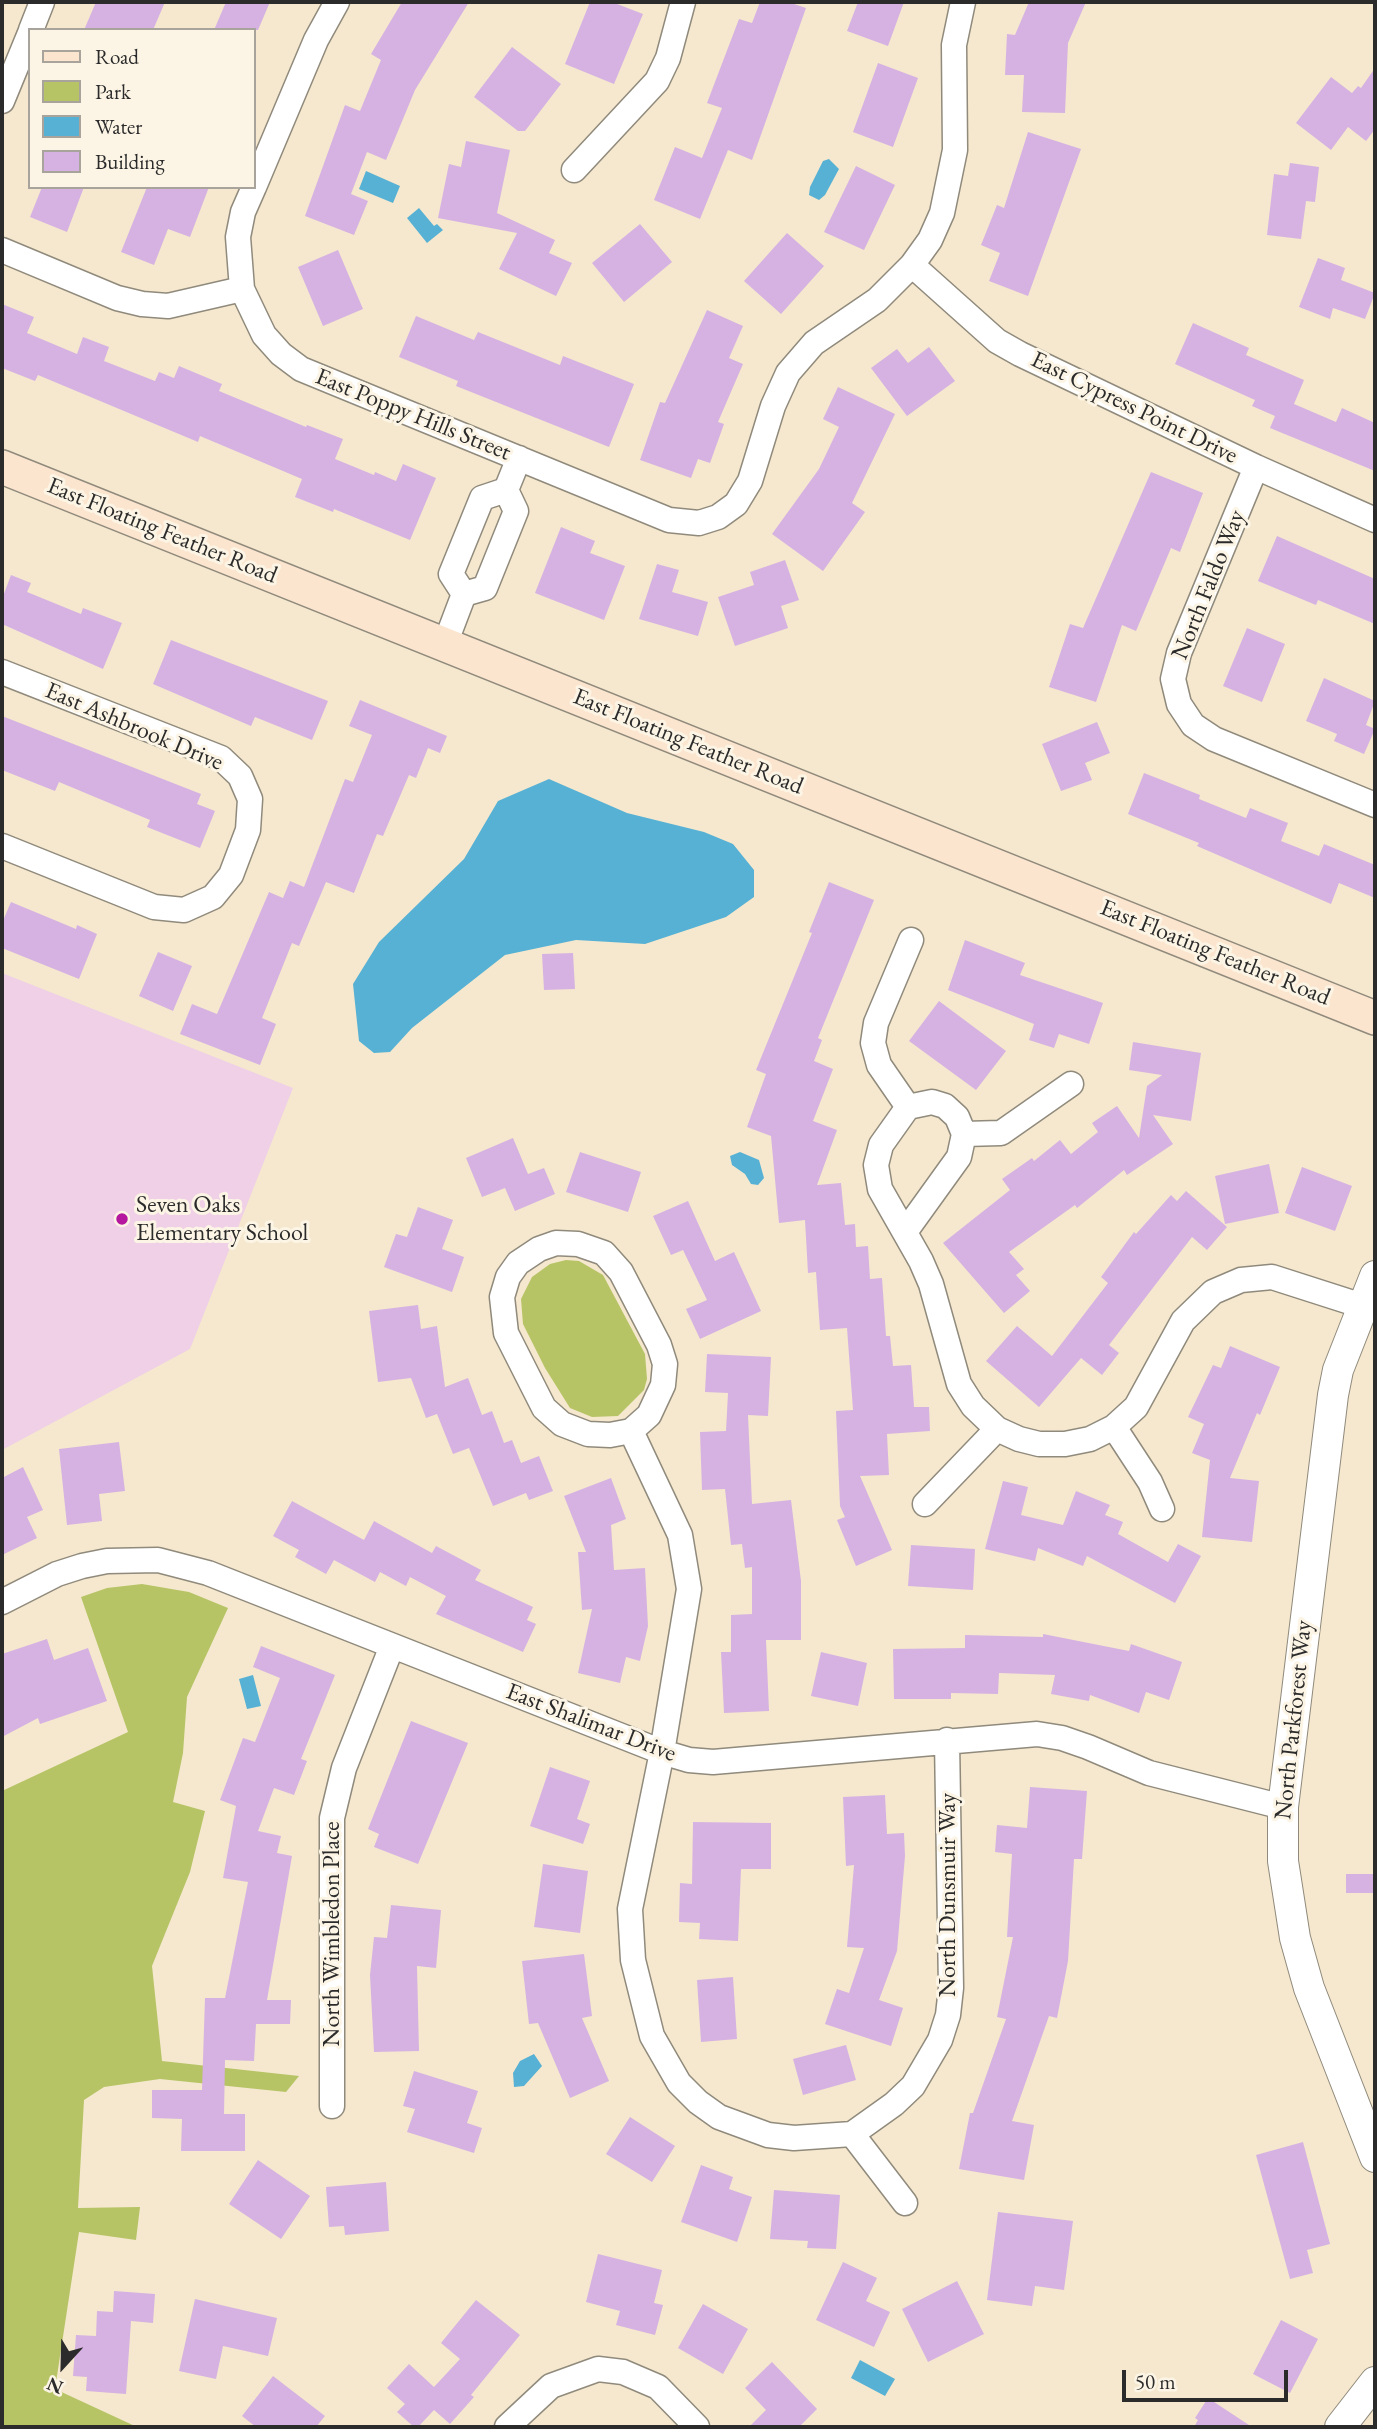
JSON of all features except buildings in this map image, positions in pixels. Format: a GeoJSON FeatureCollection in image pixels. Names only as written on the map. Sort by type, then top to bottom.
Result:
{"type":"FeatureCollection","features":[{"type":"Feature","properties":{"kind":"main road","name":"East Floating Feather Road"},"geometry":{"type":"LineString","coordinates":[[2,467],[1375,1018]]}},
{"type":"Feature","properties":{"kind":"street"},"geometry":{"type":"LineString","coordinates":[[31,28],[43,2]]}},
{"type":"Feature","properties":{"kind":"street","name":"East Poppy Hills Street"},"geometry":{"type":"LineString","coordinates":[[256,182],[316,40],[337,2]]}},
{"type":"Feature","properties":{"kind":"street"},"geometry":{"type":"LineString","coordinates":[[574,170],[657,81],[668,58],[683,2]]}},
{"type":"Feature","properties":{"kind":"street"},"geometry":{"type":"LineString","coordinates":[[912,265],[930,240],[942,213],[951,181],[955,150],[954,45],[964,2]]}},
{"type":"Feature","properties":{"kind":"street"},"geometry":{"type":"LineString","coordinates":[[2,101],[28,36]]}},
{"type":"Feature","properties":{"kind":"street","name":"East Poppy Hills Street"},"geometry":{"type":"LineString","coordinates":[[253,189],[243,212],[238,237],[237,264],[242,289],[264,335],[281,354],[301,369],[669,520],[699,523],[718,517],[736,504],[750,481],[773,406],[788,373],[814,343],[877,300],[912,265]]}},
{"type":"Feature","properties":{"kind":"street"},"geometry":{"type":"LineString","coordinates":[[2,250],[117,298],[142,304],[168,306],[242,289]]}},
{"type":"Feature","properties":{"kind":"street","name":"East Cypress Point Drive"},"geometry":{"type":"LineString","coordinates":[[912,265],[997,341],[1256,467],[1375,520]]}},
{"type":"Feature","properties":{"kind":"street"},"geometry":{"type":"LineString","coordinates":[[464,594],[485,588],[516,511],[506,490],[519,458]]}},
{"type":"Feature","properties":{"kind":"street","name":"North Faldo Way"},"geometry":{"type":"LineString","coordinates":[[1256,467],[1179,653],[1173,679],[1179,704],[1193,725],[1214,739],[1375,805]]}},
{"type":"Feature","properties":{"kind":"street"},"geometry":{"type":"LineString","coordinates":[[464,594],[451,575],[482,498],[506,490]]}},
{"type":"Feature","properties":{"kind":"street"},"geometry":{"type":"LineString","coordinates":[[444,644],[464,594]]}},
{"type":"Feature","properties":{"kind":"street","name":"East Ashbrook Drive"},"geometry":{"type":"LineString","coordinates":[[2,672],[221,758],[240,776],[250,799],[248,831],[231,875],[213,897],[184,910],[154,906],[2,846]]}},
{"type":"Feature","properties":{"kind":"street"},"geometry":{"type":"LineString","coordinates":[[908,1107],[879,1065],[873,1044],[876,1023],[911,940]]}},
{"type":"Feature","properties":{"kind":"street"},"geometry":{"type":"LineString","coordinates":[[964,1134],[1001,1133],[1071,1084]]}},
{"type":"Feature","properties":{"kind":"street"},"geometry":{"type":"LineString","coordinates":[[905,1232],[959,1157],[964,1134],[957,1117],[945,1106],[932,1102],[908,1107],[881,1145],[876,1165],[880,1189],[931,1284],[959,1384],[973,1406],[997,1429],[1029,1442],[1065,1444],[1090,1439],[1114,1427],[1136,1407],[1183,1321],[1213,1292],[1241,1280],[1272,1277],[1369,1308]]}},
{"type":"Feature","properties":{"kind":"street"},"geometry":{"type":"LineString","coordinates":[[556,1243],[578,1244],[604,1253],[621,1272],[659,1345],[665,1364],[663,1385],[649,1415],[631,1431],[610,1435],[588,1434],[562,1424],[544,1408],[506,1333],[502,1297],[508,1277],[518,1263],[539,1249],[556,1243]]}},
{"type":"Feature","properties":{"kind":"street","name":"North Parkforest Way"},"geometry":{"type":"LineString","coordinates":[[1375,1276],[1369,1308],[1338,1370],[1333,1395],[1283,1807],[1283,1861],[1295,1938],[1309,1988],[1375,2157]]}},
{"type":"Feature","properties":{"kind":"street"},"geometry":{"type":"LineString","coordinates":[[1114,1427],[1150,1482],[1162,1509]]}},
{"type":"Feature","properties":{"kind":"street"},"geometry":{"type":"LineString","coordinates":[[925,1504],[997,1429]]}},
{"type":"Feature","properties":{"kind":"street"},"geometry":{"type":"LineString","coordinates":[[631,1431],[680,1535],[687,1561],[689,1588],[662,1752],[630,1909],[629,1934],[652,2036],[663,2060],[698,2102],[743,2128],[794,2138],[852,2134],[905,2203]]}},
{"type":"Feature","properties":{"kind":"street","name":"East Shalimar Drive"},"geometry":{"type":"LineString","coordinates":[[2,1602],[57,1574],[82,1566],[132,1559],[158,1560],[208,1573],[662,1752],[713,1762],[1011,1734],[1062,1738],[1149,1773],[1283,1807]]}},
{"type":"Feature","properties":{"kind":"street","name":"North Wimbledon Place"},"geometry":{"type":"LineString","coordinates":[[332,2106],[331,1818],[344,1768],[392,1646]]}},
{"type":"Feature","properties":{"kind":"street","name":"North Dunsmuir Way"},"geometry":{"type":"LineString","coordinates":[[852,2134],[894,2104],[912,2086],[940,2040],[948,2015],[951,1988],[947,1741]]}},
{"type":"Feature","properties":{"kind":"street"},"geometry":{"type":"LineString","coordinates":[[507,2427],[551,2386],[598,2370],[623,2372],[658,2387],[696,2427]]}},
{"type":"Feature","properties":{"kind":"street"},"geometry":{"type":"LineString","coordinates":[[1340,2427],[1375,2382]]}},
{"type":"Feature","properties":{"kind":"shaded area","name":"Seven Oaks Elementary School"},"geometry":{"type":"Polygon","coordinates":[[[2,973],[293,1088],[190,1349],[2,1450],[2,973]]]}},
{"type":"Feature","properties":{"kind":"green space"},"geometry":{"type":"Polygon","coordinates":[[[566,1260],[579,1261],[603,1275],[645,1354],[647,1379],[644,1390],[618,1416],[592,1417],[570,1408],[545,1368],[523,1324],[521,1299],[532,1277],[550,1264],[566,1260]]]}},
{"type":"Feature","properties":{"kind":"green space"},"geometry":{"type":"Polygon","coordinates":[[[142,1584],[189,1592],[228,1608],[187,1697],[183,1753],[173,1802],[205,1811],[190,1872],[152,1966],[162,2061],[299,2076],[286,2092],[160,2079],[104,2087],[84,2100],[78,2208],[140,2207],[136,2240],[79,2232],[55,2389],[137,2427],[2,2427],[2,1791],[128,1732],[81,1597],[107,1588],[142,1584]]]}},
{"type":"Feature","properties":{"kind":"water"},"geometry":{"type":"Polygon","coordinates":[[[829,159],[839,169],[825,195],[819,200],[809,195],[810,187],[823,161],[829,159]]]}},
{"type":"Feature","properties":{"kind":"water"},"geometry":{"type":"Polygon","coordinates":[[[366,171],[400,186],[393,203],[359,189],[366,171]]]}},
{"type":"Feature","properties":{"kind":"water"},"geometry":{"type":"Polygon","coordinates":[[[419,208],[434,226],[437,224],[443,230],[427,243],[407,218],[419,208]]]}},
{"type":"Feature","properties":{"kind":"water"},"geometry":{"type":"Polygon","coordinates":[[[549,779],[627,813],[704,832],[733,844],[754,870],[754,897],[726,917],[645,944],[576,940],[505,955],[412,1028],[390,1052],[374,1053],[359,1041],[353,984],[379,942],[464,859],[498,801],[549,779]]]}},
{"type":"Feature","properties":{"kind":"water"},"geometry":{"type":"Polygon","coordinates":[[[740,1152],[759,1160],[764,1178],[758,1185],[751,1184],[745,1174],[732,1165],[730,1156],[740,1152]]]}},
{"type":"Feature","properties":{"kind":"water"},"geometry":{"type":"Polygon","coordinates":[[[253,1675],[261,1706],[247,1709],[239,1679],[253,1675]]]}},
{"type":"Feature","properties":{"kind":"water"},"geometry":{"type":"Polygon","coordinates":[[[534,2054],[542,2066],[524,2086],[514,2087],[513,2073],[520,2061],[534,2054]]]}},
{"type":"Feature","properties":{"kind":"water"},"geometry":{"type":"Polygon","coordinates":[[[860,2360],[895,2379],[885,2396],[851,2378],[860,2360]]]}},
{"type":"Feature","properties":{"kind":"place","name":"Seven Oaks Elementary School"},"geometry":{"type":"Point","coordinates":[122,1219]}}]}
